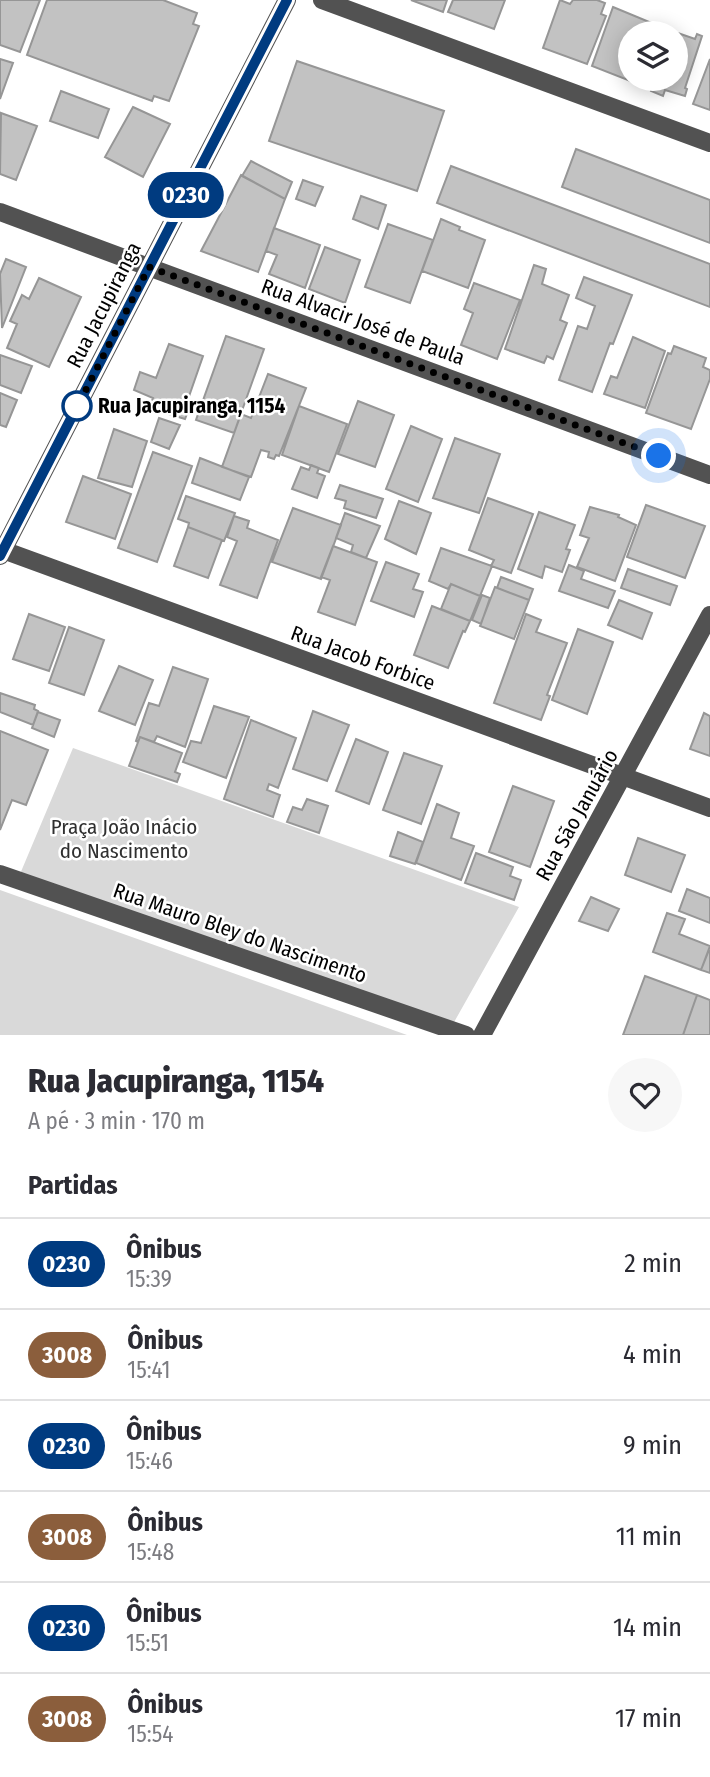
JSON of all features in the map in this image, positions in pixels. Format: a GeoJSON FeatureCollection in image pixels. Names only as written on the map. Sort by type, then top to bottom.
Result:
{"type":"FeatureCollection","features":[{"type":"Feature","properties":{"kind":"street","name":"Rua Jacupiranga"},"geometry":{"type":"LineString","coordinates":[[1,552],[287,0]]}},
{"type":"Feature","properties":{"kind":"street"},"geometry":{"type":"LineString","coordinates":[[323,0],[710,143]]}},
{"type":"Feature","properties":{"kind":"street","name":"Rua Alvacir José de Paula"},"geometry":{"type":"LineString","coordinates":[[0,212],[710,475]]}},
{"type":"Feature","properties":{"kind":"street","name":"Rua Jacob Forbice"},"geometry":{"type":"LineString","coordinates":[[1,552],[710,808]]}},
{"type":"Feature","properties":{"kind":"street","name":"Rua São Januário"},"geometry":{"type":"LineString","coordinates":[[482,1035],[710,615]]}},
{"type":"Feature","properties":{"kind":"street","name":"Rua Mauro Bley do Nascimento"},"geometry":{"type":"LineString","coordinates":[[0,874],[466,1035]]}},
{"type":"Feature","properties":{"kind":"green space","name":"Praça João Inácio do Nascimento"},"geometry":{"type":"Polygon","coordinates":[[[73,748],[519,907],[453,1024],[20,874],[73,748]]]}},
{"type":"Feature","properties":{"kind":"green space"},"geometry":{"type":"Polygon","coordinates":[[[0,890],[407,1035],[0,1035],[0,890]]]}},
{"type":"Feature","properties":{"kind":"building"},"geometry":{"type":"Polygon","coordinates":[[[0,0],[40,0],[20,52],[0,45],[0,0]]]}},
{"type":"Feature","properties":{"kind":"building"},"geometry":{"type":"Polygon","coordinates":[[[47,0],[163,0],[197,13],[193,24],[199,26],[169,101],[154,96],[152,101],[27,55],[47,0]]]}},
{"type":"Feature","properties":{"kind":"building"},"geometry":{"type":"Polygon","coordinates":[[[411,0],[447,0],[443,12],[411,0]]]}},
{"type":"Feature","properties":{"kind":"building"},"geometry":{"type":"Polygon","coordinates":[[[453,0],[505,0],[494,29],[448,12],[453,0]]]}},
{"type":"Feature","properties":{"kind":"building"},"geometry":{"type":"Polygon","coordinates":[[[560,0],[570,4],[573,0],[597,0],[605,3],[601,14],[606,16],[587,64],[543,48],[560,0]]]}},
{"type":"Feature","properties":{"kind":"building"},"geometry":{"type":"Polygon","coordinates":[[[613,7],[647,21],[618,21],[618,76],[592,66],[613,7]]]}},
{"type":"Feature","properties":{"kind":"building"},"geometry":{"type":"Polygon","coordinates":[[[697,34],[702,36],[688,79],[688,37],[695,39],[697,34]]]}},
{"type":"Feature","properties":{"kind":"building"},"geometry":{"type":"Polygon","coordinates":[[[0,59],[13,63],[0,99],[0,59]]]}},
{"type":"Feature","properties":{"kind":"building"},"geometry":{"type":"Polygon","coordinates":[[[710,59],[710,110],[693,104],[710,59]]]}},
{"type":"Feature","properties":{"kind":"building"},"geometry":{"type":"Polygon","coordinates":[[[297,61],[444,111],[417,191],[269,141],[297,61]]]}},
{"type":"Feature","properties":{"kind":"building"},"geometry":{"type":"Polygon","coordinates":[[[61,91],[109,109],[98,138],[50,121],[61,91]]]}},
{"type":"Feature","properties":{"kind":"building"},"geometry":{"type":"Polygon","coordinates":[[[651,91],[665,91],[663,96],[651,91]]]}},
{"type":"Feature","properties":{"kind":"building"},"geometry":{"type":"Polygon","coordinates":[[[668,91],[686,91],[685,96],[668,91]]]}},
{"type":"Feature","properties":{"kind":"building"},"geometry":{"type":"Polygon","coordinates":[[[133,107],[170,124],[143,177],[105,157],[133,107]]]}},
{"type":"Feature","properties":{"kind":"building"},"geometry":{"type":"Polygon","coordinates":[[[1,113],[37,126],[16,180],[0,174],[1,113]]]}},
{"type":"Feature","properties":{"kind":"building"},"geometry":{"type":"Polygon","coordinates":[[[576,149],[710,200],[710,243],[562,187],[576,149]]]}},
{"type":"Feature","properties":{"kind":"building"},"geometry":{"type":"Polygon","coordinates":[[[251,161],[292,182],[285,199],[242,176],[251,161]]]}},
{"type":"Feature","properties":{"kind":"building"},"geometry":{"type":"Polygon","coordinates":[[[451,166],[710,264],[710,307],[437,203],[451,166]]]}},
{"type":"Feature","properties":{"kind":"building"},"geometry":{"type":"Polygon","coordinates":[[[241,175],[285,199],[258,272],[201,251],[241,175]]]}},
{"type":"Feature","properties":{"kind":"building"},"geometry":{"type":"Polygon","coordinates":[[[303,180],[323,187],[315,206],[296,199],[303,180]]]}},
{"type":"Feature","properties":{"kind":"building"},"geometry":{"type":"Polygon","coordinates":[[[361,196],[386,205],[378,229],[353,219],[361,196]]]}},
{"type":"Feature","properties":{"kind":"building"},"geometry":{"type":"Polygon","coordinates":[[[441,219],[460,227],[459,230],[485,240],[468,288],[422,271],[441,219]]]}},
{"type":"Feature","properties":{"kind":"building"},"geometry":{"type":"Polygon","coordinates":[[[388,224],[433,240],[410,303],[365,287],[388,224]]]}},
{"type":"Feature","properties":{"kind":"building"},"geometry":{"type":"Polygon","coordinates":[[[274,228],[320,245],[305,288],[269,274],[277,255],[266,251],[274,228]]]}},
{"type":"Feature","properties":{"kind":"building"},"geometry":{"type":"Polygon","coordinates":[[[325,247],[360,260],[345,303],[309,289],[325,247]]]}},
{"type":"Feature","properties":{"kind":"building"},"geometry":{"type":"Polygon","coordinates":[[[6,259],[26,267],[2,328],[0,274],[6,259]]]}},
{"type":"Feature","properties":{"kind":"building"},"geometry":{"type":"Polygon","coordinates":[[[534,265],[546,269],[542,284],[569,295],[560,320],[567,323],[553,359],[547,356],[544,363],[505,349],[534,265]]]}},
{"type":"Feature","properties":{"kind":"building"},"geometry":{"type":"Polygon","coordinates":[[[584,277],[632,295],[592,392],[559,380],[578,326],[587,329],[595,306],[576,298],[584,277]]]}},
{"type":"Feature","properties":{"kind":"building"},"geometry":{"type":"Polygon","coordinates":[[[39,278],[81,297],[49,367],[7,348],[17,324],[10,321],[22,295],[29,299],[39,278]]]}},
{"type":"Feature","properties":{"kind":"building"},"geometry":{"type":"Polygon","coordinates":[[[474,283],[520,300],[497,359],[461,345],[473,313],[464,309],[474,283]]]}},
{"type":"Feature","properties":{"kind":"building"},"geometry":{"type":"Polygon","coordinates":[[[226,336],[264,349],[234,433],[196,420],[226,336]]]}},
{"type":"Feature","properties":{"kind":"building"},"geometry":{"type":"Polygon","coordinates":[[[633,337],[665,351],[645,408],[604,394],[611,376],[617,378],[633,337]]]}},
{"type":"Feature","properties":{"kind":"building"},"geometry":{"type":"Polygon","coordinates":[[[169,344],[203,356],[186,405],[190,406],[185,419],[149,408],[153,398],[134,390],[140,372],[156,378],[169,344]]]}},
{"type":"Feature","properties":{"kind":"building"},"geometry":{"type":"Polygon","coordinates":[[[674,346],[706,358],[703,367],[710,370],[710,379],[691,429],[646,413],[668,353],[671,354],[674,346]]]}},
{"type":"Feature","properties":{"kind":"building"},"geometry":{"type":"Polygon","coordinates":[[[0,355],[32,366],[21,393],[0,385],[0,355]]]}},
{"type":"Feature","properties":{"kind":"building"},"geometry":{"type":"Polygon","coordinates":[[[268,374],[306,388],[279,456],[276,455],[274,459],[268,457],[269,452],[261,450],[251,477],[222,467],[241,414],[251,418],[268,374]]]}},
{"type":"Feature","properties":{"kind":"building"},"geometry":{"type":"Polygon","coordinates":[[[0,393],[17,400],[6,427],[0,425],[0,393]]]}},
{"type":"Feature","properties":{"kind":"building"},"geometry":{"type":"Polygon","coordinates":[[[358,401],[394,415],[375,467],[338,454],[358,401]]]}},
{"type":"Feature","properties":{"kind":"building"},"geometry":{"type":"Polygon","coordinates":[[[299,406],[347,424],[329,472],[282,455],[299,406]]]}},
{"type":"Feature","properties":{"kind":"building"},"geometry":{"type":"Polygon","coordinates":[[[159,418],[180,425],[169,449],[151,442],[159,418]]]}},
{"type":"Feature","properties":{"kind":"building"},"geometry":{"type":"Polygon","coordinates":[[[411,426],[442,439],[418,502],[386,489],[411,426]]]}},
{"type":"Feature","properties":{"kind":"building"},"geometry":{"type":"Polygon","coordinates":[[[114,429],[147,441],[132,487],[98,478],[114,429]]]}},
{"type":"Feature","properties":{"kind":"building"},"geometry":{"type":"Polygon","coordinates":[[[455,438],[500,454],[479,513],[433,498],[455,438]]]}},
{"type":"Feature","properties":{"kind":"building"},"geometry":{"type":"Polygon","coordinates":[[[153,452],[192,466],[157,562],[118,548],[153,452]]]}},
{"type":"Feature","properties":{"kind":"building"},"geometry":{"type":"Polygon","coordinates":[[[200,458],[249,477],[240,500],[192,483],[200,458]]]}},
{"type":"Feature","properties":{"kind":"building"},"geometry":{"type":"Polygon","coordinates":[[[311,465],[319,468],[317,473],[325,476],[317,498],[292,489],[301,467],[309,470],[311,465]]]}},
{"type":"Feature","properties":{"kind":"building"},"geometry":{"type":"Polygon","coordinates":[[[83,476],[131,494],[115,539],[66,522],[83,476]]]}},
{"type":"Feature","properties":{"kind":"building"},"geometry":{"type":"Polygon","coordinates":[[[340,485],[383,499],[376,518],[344,508],[346,501],[335,498],[340,485]]]}},
{"type":"Feature","properties":{"kind":"building"},"geometry":{"type":"Polygon","coordinates":[[[186,496],[235,513],[224,541],[188,527],[189,523],[178,519],[186,496]]]}},
{"type":"Feature","properties":{"kind":"building"},"geometry":{"type":"Polygon","coordinates":[[[488,498],[533,514],[511,573],[491,566],[494,560],[469,550],[488,498]]]}},
{"type":"Feature","properties":{"kind":"building"},"geometry":{"type":"Polygon","coordinates":[[[399,501],[431,513],[416,554],[385,539],[399,501]]]}},
{"type":"Feature","properties":{"kind":"building"},"geometry":{"type":"Polygon","coordinates":[[[646,505],[705,526],[685,578],[627,557],[646,505]]]}},
{"type":"Feature","properties":{"kind":"building"},"geometry":{"type":"Polygon","coordinates":[[[590,507],[619,515],[618,517],[636,525],[615,581],[577,567],[589,538],[580,535],[590,507]]]}},
{"type":"Feature","properties":{"kind":"building"},"geometry":{"type":"Polygon","coordinates":[[[293,508],[341,525],[321,579],[272,562],[293,508]]]}},
{"type":"Feature","properties":{"kind":"building"},"geometry":{"type":"Polygon","coordinates":[[[539,512],[575,525],[566,549],[570,550],[562,572],[545,566],[542,578],[518,569],[539,512]]]}},
{"type":"Feature","properties":{"kind":"building"},"geometry":{"type":"Polygon","coordinates":[[[345,513],[380,526],[366,558],[351,552],[353,545],[336,538],[345,513]]]}},
{"type":"Feature","properties":{"kind":"building"},"geometry":{"type":"Polygon","coordinates":[[[234,516],[249,521],[247,528],[278,540],[257,598],[220,585],[237,541],[227,537],[234,516]]]}},
{"type":"Feature","properties":{"kind":"building"},"geometry":{"type":"Polygon","coordinates":[[[188,527],[222,540],[208,578],[174,566],[188,527]]]}},
{"type":"Feature","properties":{"kind":"building"},"geometry":{"type":"Polygon","coordinates":[[[333,546],[377,562],[355,625],[318,612],[330,580],[321,577],[333,546]]]}},
{"type":"Feature","properties":{"kind":"building"},"geometry":{"type":"Polygon","coordinates":[[[441,548],[492,566],[480,596],[451,584],[448,589],[429,581],[441,548]]]}},
{"type":"Feature","properties":{"kind":"building"},"geometry":{"type":"Polygon","coordinates":[[[386,562],[419,574],[413,589],[423,592],[414,617],[371,601],[386,562]]]}},
{"type":"Feature","properties":{"kind":"building"},"geometry":{"type":"Polygon","coordinates":[[[569,565],[584,571],[581,579],[615,591],[608,608],[559,591],[569,565]]]}},
{"type":"Feature","properties":{"kind":"building"},"geometry":{"type":"Polygon","coordinates":[[[628,569],[677,586],[670,605],[621,588],[628,569]]]}},
{"type":"Feature","properties":{"kind":"building"},"geometry":{"type":"Polygon","coordinates":[[[501,577],[533,589],[529,600],[497,588],[501,577]]]}},
{"type":"Feature","properties":{"kind":"building"},"geometry":{"type":"Polygon","coordinates":[[[451,584],[480,596],[470,621],[441,609],[451,584]]]}},
{"type":"Feature","properties":{"kind":"building"},"geometry":{"type":"Polygon","coordinates":[[[495,587],[529,600],[514,639],[480,626],[495,587]]]}},
{"type":"Feature","properties":{"kind":"building"},"geometry":{"type":"Polygon","coordinates":[[[482,595],[490,598],[481,624],[472,620],[482,595]]]}},
{"type":"Feature","properties":{"kind":"building"},"geometry":{"type":"Polygon","coordinates":[[[619,600],[652,613],[642,639],[608,625],[619,600]]]}},
{"type":"Feature","properties":{"kind":"building"},"geometry":{"type":"Polygon","coordinates":[[[432,606],[470,621],[465,632],[463,631],[448,668],[414,655],[432,606]]]}},
{"type":"Feature","properties":{"kind":"building"},"geometry":{"type":"Polygon","coordinates":[[[29,614],[65,627],[49,671],[13,659],[29,614]]]}},
{"type":"Feature","properties":{"kind":"building"},"geometry":{"type":"Polygon","coordinates":[[[526,614],[541,620],[536,632],[567,643],[547,695],[550,696],[541,720],[494,703],[526,614]]]}},
{"type":"Feature","properties":{"kind":"building"},"geometry":{"type":"Polygon","coordinates":[[[69,627],[104,640],[84,695],[49,683],[69,627]]]}},
{"type":"Feature","properties":{"kind":"building"},"geometry":{"type":"Polygon","coordinates":[[[578,629],[613,642],[587,714],[552,700],[578,629]]]}},
{"type":"Feature","properties":{"kind":"building"},"geometry":{"type":"Polygon","coordinates":[[[119,666],[153,680],[135,725],[99,711],[119,666]]]}},
{"type":"Feature","properties":{"kind":"building"},"geometry":{"type":"Polygon","coordinates":[[[173,667],[208,679],[185,747],[157,736],[154,742],[140,737],[138,742],[136,741],[149,703],[159,706],[173,667]]]}},
{"type":"Feature","properties":{"kind":"building"},"geometry":{"type":"Polygon","coordinates":[[[0,693],[35,705],[34,709],[38,711],[33,725],[0,712],[0,693]]]}},
{"type":"Feature","properties":{"kind":"building"},"geometry":{"type":"Polygon","coordinates":[[[214,706],[249,717],[226,778],[183,762],[191,741],[201,743],[214,706]]]}},
{"type":"Feature","properties":{"kind":"building"},"geometry":{"type":"Polygon","coordinates":[[[313,711],[349,725],[327,781],[293,769],[313,711]]]}},
{"type":"Feature","properties":{"kind":"building"},"geometry":{"type":"Polygon","coordinates":[[[38,712],[60,720],[54,737],[32,728],[38,712]]]}},
{"type":"Feature","properties":{"kind":"building"},"geometry":{"type":"Polygon","coordinates":[[[704,713],[710,716],[710,756],[690,749],[704,713]]]}},
{"type":"Feature","properties":{"kind":"building"},"geometry":{"type":"Polygon","coordinates":[[[251,720],[296,738],[278,788],[269,784],[267,790],[280,795],[273,817],[224,799],[251,720]]]}},
{"type":"Feature","properties":{"kind":"building"},"geometry":{"type":"Polygon","coordinates":[[[0,731],[48,750],[26,805],[12,800],[0,830],[0,731]]]}},
{"type":"Feature","properties":{"kind":"building"},"geometry":{"type":"Polygon","coordinates":[[[140,737],[182,753],[175,772],[180,774],[177,782],[129,766],[140,737]]]}},
{"type":"Feature","properties":{"kind":"building"},"geometry":{"type":"Polygon","coordinates":[[[356,739],[388,752],[369,804],[336,791],[356,739]]]}},
{"type":"Feature","properties":{"kind":"building"},"geometry":{"type":"Polygon","coordinates":[[[404,753],[442,766],[421,824],[383,810],[404,753]]]}},
{"type":"Feature","properties":{"kind":"building"},"geometry":{"type":"Polygon","coordinates":[[[513,786],[554,801],[530,867],[489,852],[513,786]]]}},
{"type":"Feature","properties":{"kind":"building"},"geometry":{"type":"Polygon","coordinates":[[[307,799],[328,806],[319,833],[287,822],[293,807],[302,810],[307,799]]]}},
{"type":"Feature","properties":{"kind":"building"},"geometry":{"type":"Polygon","coordinates":[[[437,804],[459,813],[451,838],[474,846],[461,880],[416,863],[437,804]]]}},
{"type":"Feature","properties":{"kind":"building"},"geometry":{"type":"Polygon","coordinates":[[[398,832],[423,842],[415,864],[390,856],[398,832]]]}},
{"type":"Feature","properties":{"kind":"building"},"geometry":{"type":"Polygon","coordinates":[[[638,838],[685,855],[671,892],[625,875],[638,838]]]}},
{"type":"Feature","properties":{"kind":"building"},"geometry":{"type":"Polygon","coordinates":[[[476,853],[513,867],[510,876],[521,880],[514,900],[465,883],[476,853]]]}},
{"type":"Feature","properties":{"kind":"building"},"geometry":{"type":"Polygon","coordinates":[[[687,889],[710,898],[710,923],[679,911],[687,889]]]}},
{"type":"Feature","properties":{"kind":"building"},"geometry":{"type":"Polygon","coordinates":[[[591,897],[619,909],[608,931],[579,921],[591,897]]]}},
{"type":"Feature","properties":{"kind":"building"},"geometry":{"type":"Polygon","coordinates":[[[667,913],[685,919],[679,934],[710,946],[701,970],[653,952],[667,913]]]}},
{"type":"Feature","properties":{"kind":"building"},"geometry":{"type":"Polygon","coordinates":[[[710,951],[710,973],[701,970],[710,951]]]}},
{"type":"Feature","properties":{"kind":"building"},"geometry":{"type":"Polygon","coordinates":[[[645,976],[697,995],[683,1035],[623,1035],[645,976]]]}},
{"type":"Feature","properties":{"kind":"building"},"geometry":{"type":"Polygon","coordinates":[[[697,995],[710,1000],[710,1035],[683,1035],[697,995]]]}},
{"type":"Feature","properties":{"kind":"bus line","name":"0230"},"geometry":{"type":"LineString","coordinates":[[0,556],[287,0]]}},
{"type":"Feature","properties":{"kind":"place","name":"Rua Jacupiranga, 1154"},"geometry":{"type":"Point","coordinates":[77,406]}},
{"type":"Feature","properties":{"kind":"route"},"geometry":{"type":"LineString","coordinates":[[77,406],[76,409],[149,267],[659,456]]}}]}
